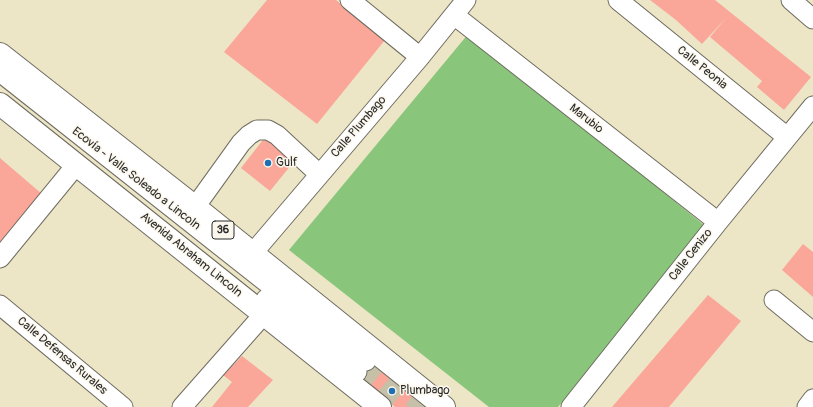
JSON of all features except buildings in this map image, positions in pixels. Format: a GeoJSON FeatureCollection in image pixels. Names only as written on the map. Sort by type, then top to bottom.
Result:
{"type":"FeatureCollection","features":[{"type":"Feature","properties":{"kind":"main road","name":"36"},"geometry":{"type":"LineString","coordinates":[[0,54],[195,207],[444,407]]}},
{"type":"Feature","properties":{"kind":"main road","name":"Avenida Abraham Lincoln"},"geometry":{"type":"LineString","coordinates":[[0,104],[380,407]]}},
{"type":"Feature","properties":{"kind":"street"},"geometry":{"type":"LineString","coordinates":[[350,0],[420,57]]}},
{"type":"Feature","properties":{"kind":"street","name":"Calle Plumbago"},"geometry":{"type":"LineString","coordinates":[[252,254],[420,57],[466,0]]}},
{"type":"Feature","properties":{"kind":"street","name":"Calle Peonia"},"geometry":{"type":"LineString","coordinates":[[618,0],[786,137]]}},
{"type":"Feature","properties":{"kind":"street"},"geometry":{"type":"LineString","coordinates":[[790,0],[813,19]]}},
{"type":"Feature","properties":{"kind":"street","name":"Marubio"},"geometry":{"type":"LineString","coordinates":[[454,15],[718,222]]}},
{"type":"Feature","properties":{"kind":"street","name":"Ecovía - Valle Soleado a Lincoln"},"geometry":{"type":"LineString","coordinates":[[0,72],[362,366],[0,85]]}},
{"type":"Feature","properties":{"kind":"street","name":"Calle Cenizo"},"geometry":{"type":"LineString","coordinates":[[571,407],[786,137],[813,106]]}},
{"type":"Feature","properties":{"kind":"street"},"geometry":{"type":"LineString","coordinates":[[195,207],[241,143],[248,135],[257,130],[268,130],[277,135],[319,174]]}},
{"type":"Feature","properties":{"kind":"street"},"geometry":{"type":"LineString","coordinates":[[0,258],[77,164]]}},
{"type":"Feature","properties":{"kind":"street"},"geometry":{"type":"LineString","coordinates":[[774,300],[813,332]]}},
{"type":"Feature","properties":{"kind":"street","name":"Calle Defensas Rurales"},"geometry":{"type":"LineString","coordinates":[[0,305],[123,407]]}},
{"type":"Feature","properties":{"kind":"street"},"geometry":{"type":"LineString","coordinates":[[182,407],[264,314]]}},
{"type":"Feature","properties":{"kind":"street"},"geometry":{"type":"LineString","coordinates":[[807,407],[813,399]]}},
{"type":"Feature","properties":{"kind":"green space"},"geometry":{"type":"Polygon","coordinates":[[[469,33],[705,226],[558,407],[489,407],[289,250],[469,33]]]}},
{"type":"Feature","properties":{"kind":"tunnel"},"geometry":{"type":"LineString","coordinates":[[366,361],[424,407]]}},
{"type":"Feature","properties":{"kind":"tunnel"},"geometry":{"type":"LineString","coordinates":[[357,372],[402,407]]}},
{"type":"Feature","properties":{"kind":"place","name":"Gulf"},"geometry":{"type":"Point","coordinates":[268,163]}},
{"type":"Feature","properties":{"kind":"place","name":"Plumbago"},"geometry":{"type":"Point","coordinates":[392,391]}}]}
